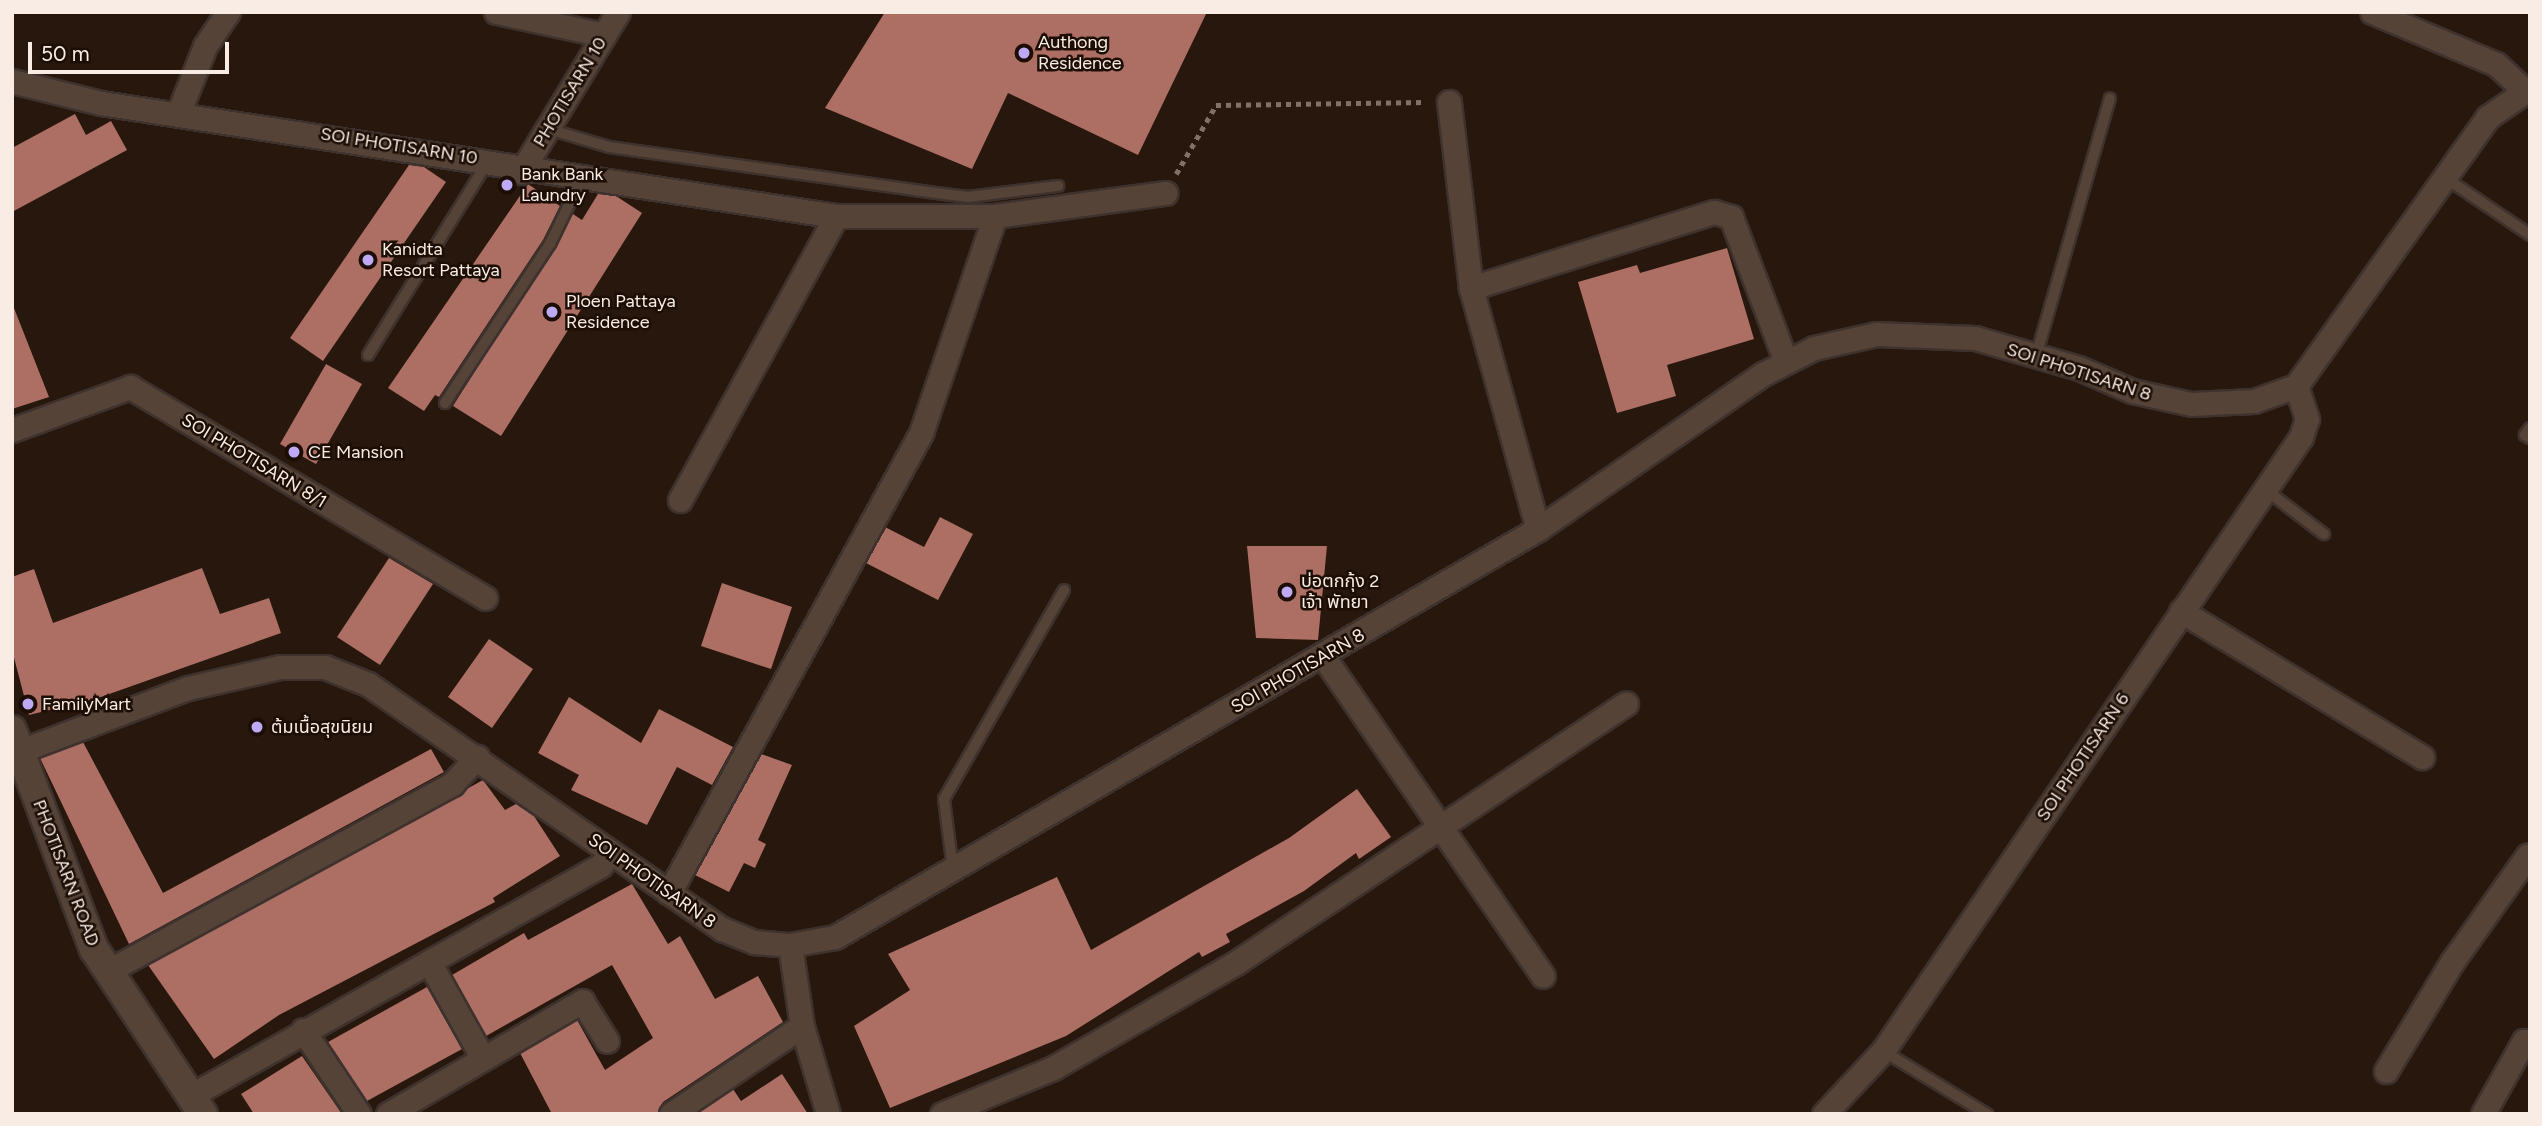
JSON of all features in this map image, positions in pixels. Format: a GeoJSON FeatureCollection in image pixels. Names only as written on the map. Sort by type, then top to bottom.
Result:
{"type":"FeatureCollection","features":[{"type":"Feature","properties":{"kind":"street"},"geometry":{"type":"LineString","coordinates":[[178,114],[205,46],[228,12]]}},
{"type":"Feature","properties":{"kind":"street"},"geometry":{"type":"LineString","coordinates":[[496,12],[604,35]]}},
{"type":"Feature","properties":{"kind":"street","name":"PHOTISARN 10"},"geometry":{"type":"LineString","coordinates":[[521,172],[618,12]]}},
{"type":"Feature","properties":{"kind":"street"},"geometry":{"type":"LineString","coordinates":[[2295,386],[2488,117],[2527,89],[2496,64],[2372,12]]}},
{"type":"Feature","properties":{"kind":"street","name":"SOI PHOTISARN 10"},"geometry":{"type":"LineString","coordinates":[[12,81],[57,96],[488,161],[521,172],[836,216],[995,216],[1165,193]]}},
{"type":"Feature","properties":{"kind":"street"},"geometry":{"type":"LineString","coordinates":[[1449,102],[1471,288],[1538,529]]}},
{"type":"Feature","properties":{"kind":"street"},"geometry":{"type":"LineString","coordinates":[[1471,288],[1714,212],[1731,217],[1786,362]]}},
{"type":"Feature","properties":{"kind":"street"},"geometry":{"type":"LineString","coordinates":[[680,500],[836,216]]}},
{"type":"Feature","properties":{"kind":"street"},"geometry":{"type":"LineString","coordinates":[[669,892],[921,433],[995,216]]}},
{"type":"Feature","properties":{"kind":"street","name":"SOI PHOTISARN 8"},"geometry":{"type":"LineString","coordinates":[[16,741],[188,688],[280,667],[325,667],[368,684],[722,929],[754,942],[790,945],[835,937],[953,870],[1538,529],[1786,362],[1842,340],[1902,333],[1975,338],[2036,356],[2132,391],[2191,404],[2255,401],[2295,386]]}},
{"type":"Feature","properties":{"kind":"street","name":"SOI PHOTISARN 6"},"geometry":{"type":"LineString","coordinates":[[1824,1114],[1883,1051],[2266,490],[2307,419],[2295,386]]}},
{"type":"Feature","properties":{"kind":"street","name":"SOI PHOTISARN 8/1"},"geometry":{"type":"LineString","coordinates":[[12,430],[130,387],[485,598]]}},
{"type":"Feature","properties":{"kind":"street"},"geometry":{"type":"LineString","coordinates":[[2181,611],[2422,757]]}},
{"type":"Feature","properties":{"kind":"street"},"geometry":{"type":"LineString","coordinates":[[1323,656],[1436,827],[1544,976]]}},
{"type":"Feature","properties":{"kind":"street"},"geometry":{"type":"LineString","coordinates":[[942,1114],[1054,1068],[1237,962],[1436,827],[1626,704]]}},
{"type":"Feature","properties":{"kind":"street","name":"PHOTISARN ROAD"},"geometry":{"type":"LineString","coordinates":[[16,741],[94,949],[196,1105]]}},
{"type":"Feature","properties":{"kind":"street"},"geometry":{"type":"LineString","coordinates":[[108,971],[452,785],[477,757]]}},
{"type":"Feature","properties":{"kind":"street"},"geometry":{"type":"LineString","coordinates":[[196,1105],[303,1030],[601,865],[610,853]]}},
{"type":"Feature","properties":{"kind":"street"},"geometry":{"type":"LineString","coordinates":[[2386,1071],[2452,962],[2529,855]]}},
{"type":"Feature","properties":{"kind":"street"},"geometry":{"type":"LineString","coordinates":[[790,945],[802,1026],[828,1114]]}},
{"type":"Feature","properties":{"kind":"street"},"geometry":{"type":"LineString","coordinates":[[429,962],[482,1057]]}},
{"type":"Feature","properties":{"kind":"street"},"geometry":{"type":"LineString","coordinates":[[388,1114],[582,1001],[607,1041]]}},
{"type":"Feature","properties":{"kind":"street"},"geometry":{"type":"LineString","coordinates":[[671,1114],[802,1026]]}},
{"type":"Feature","properties":{"kind":"street"},"geometry":{"type":"LineString","coordinates":[[303,1030],[359,1114]]}},
{"type":"Feature","properties":{"kind":"street"},"geometry":{"type":"LineString","coordinates":[[2483,1114],[2524,1041],[2530,1041]]}},
{"type":"Feature","properties":{"kind":"lane"},"geometry":{"type":"LineString","coordinates":[[2036,356],[2110,98]]}},
{"type":"Feature","properties":{"kind":"lane"},"geometry":{"type":"LineString","coordinates":[[548,129],[609,147],[936,194],[968,197],[1058,186]]}},
{"type":"Feature","properties":{"kind":"lane"},"geometry":{"type":"LineString","coordinates":[[368,355],[488,161]]}},
{"type":"Feature","properties":{"kind":"lane"},"geometry":{"type":"LineString","coordinates":[[2444,177],[2530,235]]}},
{"type":"Feature","properties":{"kind":"lane"},"geometry":{"type":"LineString","coordinates":[[445,403],[550,244],[581,180]]}},
{"type":"Feature","properties":{"kind":"lane"},"geometry":{"type":"LineString","coordinates":[[2530,428],[2525,435],[2530,438]]}},
{"type":"Feature","properties":{"kind":"lane"},"geometry":{"type":"LineString","coordinates":[[2266,490],[2324,534]]}},
{"type":"Feature","properties":{"kind":"lane"},"geometry":{"type":"LineString","coordinates":[[953,870],[944,799],[1063,590]]}},
{"type":"Feature","properties":{"kind":"lane"},"geometry":{"type":"LineString","coordinates":[[1883,1051],[1987,1114]]}},
{"type":"Feature","properties":{"kind":"path"},"geometry":{"type":"LineString","coordinates":[[1165,193],[1216,105],[1449,102]]}},
{"type":"Feature","properties":{"kind":"building","name":"Authong Residence"},"geometry":{"type":"Polygon","coordinates":[[[885,12],[1207,12],[1138,155],[1008,93],[972,169],[825,108],[885,12]]]}},
{"type":"Feature","properties":{"kind":"building"},"geometry":{"type":"Polygon","coordinates":[[[75,114],[86,135],[111,121],[127,150],[12,212],[12,148],[75,114]]]}},
{"type":"Feature","properties":{"kind":"building","name":"Kanidta Resort Pattaya"},"geometry":{"type":"Polygon","coordinates":[[[409,165],[424,167],[446,182],[323,361],[290,338],[409,165]]]}},
{"type":"Feature","properties":{"kind":"building"},"geometry":{"type":"Polygon","coordinates":[[[528,184],[560,206],[543,240],[439,397],[435,395],[424,411],[388,388],[528,184]]]}},
{"type":"Feature","properties":{"kind":"building","name":"Ploen Pattaya Residence"},"geometry":{"type":"Polygon","coordinates":[[[598,194],[616,196],[642,213],[501,436],[453,406],[573,214],[582,220],[598,194]]]}},
{"type":"Feature","properties":{"kind":"building"},"geometry":{"type":"Polygon","coordinates":[[[1727,248],[1754,339],[1667,365],[1676,396],[1617,413],[1578,282],[1637,265],[1640,273],[1727,248]]]}},
{"type":"Feature","properties":{"kind":"building"},"geometry":{"type":"Polygon","coordinates":[[[12,303],[49,397],[12,409],[12,303]]]}},
{"type":"Feature","properties":{"kind":"building"},"geometry":{"type":"Polygon","coordinates":[[[326,364],[362,384],[316,464],[280,444],[326,364]]]}},
{"type":"Feature","properties":{"kind":"building"},"geometry":{"type":"Polygon","coordinates":[[[940,517],[973,534],[938,600],[866,563],[885,527],[924,547],[940,517]]]}},
{"type":"Feature","properties":{"kind":"building","name":"บ่อตกกุ้ง 2 เจ้า พัทยา"},"geometry":{"type":"Polygon","coordinates":[[[1247,546],[1327,546],[1318,640],[1256,638],[1247,546]]]}},
{"type":"Feature","properties":{"kind":"building"},"geometry":{"type":"Polygon","coordinates":[[[389,558],[433,584],[380,665],[337,637],[389,558]]]}},
{"type":"Feature","properties":{"kind":"building"},"geometry":{"type":"Polygon","coordinates":[[[202,568],[220,614],[269,598],[281,633],[98,698],[29,715],[12,650],[12,577],[34,569],[53,623],[202,568]]]}},
{"type":"Feature","properties":{"kind":"building"},"geometry":{"type":"Polygon","coordinates":[[[722,583],[792,607],[771,669],[701,646],[722,583]]]}},
{"type":"Feature","properties":{"kind":"building"},"geometry":{"type":"Polygon","coordinates":[[[489,639],[533,669],[492,728],[448,697],[489,639]]]}},
{"type":"Feature","properties":{"kind":"building"},"geometry":{"type":"Polygon","coordinates":[[[569,697],[641,743],[659,709],[733,747],[712,785],[677,767],[647,825],[571,790],[579,775],[538,753],[569,697]]]}},
{"type":"Feature","properties":{"kind":"building"},"geometry":{"type":"Polygon","coordinates":[[[83,742],[163,893],[431,749],[444,772],[129,944],[40,758],[83,742]]]}},
{"type":"Feature","properties":{"kind":"building"},"geometry":{"type":"Polygon","coordinates":[[[761,754],[792,765],[758,840],[766,844],[755,868],[744,863],[729,892],[695,875],[761,754]]]}},
{"type":"Feature","properties":{"kind":"building"},"geometry":{"type":"Polygon","coordinates":[[[483,780],[505,810],[516,804],[534,816],[560,856],[493,898],[495,902],[279,1015],[214,1059],[148,965],[483,780]]]}},
{"type":"Feature","properties":{"kind":"building"},"geometry":{"type":"Polygon","coordinates":[[[1357,789],[1391,837],[1359,859],[1356,853],[1304,891],[1226,934],[1230,942],[1202,957],[1199,952],[1066,1036],[890,1108],[854,1026],[910,990],[888,954],[1057,877],[1091,950],[1289,838],[1357,789]]]}},
{"type":"Feature","properties":{"kind":"building"},"geometry":{"type":"Polygon","coordinates":[[[632,884],[668,944],[680,936],[715,999],[758,976],[783,1022],[663,1102],[657,1114],[552,1114],[520,1053],[577,1020],[605,1070],[653,1038],[612,965],[486,1036],[452,975],[524,933],[528,940],[632,884]]]}},
{"type":"Feature","properties":{"kind":"building"},"geometry":{"type":"Polygon","coordinates":[[[427,987],[462,1049],[367,1101],[328,1042],[427,987]]]}},
{"type":"Feature","properties":{"kind":"building"},"geometry":{"type":"Polygon","coordinates":[[[302,1056],[342,1114],[254,1114],[241,1094],[302,1056]]]}},
{"type":"Feature","properties":{"kind":"building"},"geometry":{"type":"Polygon","coordinates":[[[782,1074],[808,1114],[696,1114],[733,1089],[741,1101],[782,1074]]]}},
{"type":"Feature","properties":{"kind":"place","name":"Authong Residence"},"geometry":{"type":"Point","coordinates":[1024,53]}},
{"type":"Feature","properties":{"kind":"place","name":"Bank Bank Laundry"},"geometry":{"type":"Point","coordinates":[507,185]}},
{"type":"Feature","properties":{"kind":"place","name":"Kanidta Resort Pattaya"},"geometry":{"type":"Point","coordinates":[368,260]}},
{"type":"Feature","properties":{"kind":"place","name":"Ploen Pattaya Residence"},"geometry":{"type":"Point","coordinates":[552,312]}},
{"type":"Feature","properties":{"kind":"place","name":"CE Mansion"},"geometry":{"type":"Point","coordinates":[294,452]}},
{"type":"Feature","properties":{"kind":"place","name":"บ่อตกกุ้ง 2 เจ้า พัทยา"},"geometry":{"type":"Point","coordinates":[1287,592]}},
{"type":"Feature","properties":{"kind":"place","name":"FamilyMart"},"geometry":{"type":"Point","coordinates":[28,704]}},
{"type":"Feature","properties":{"kind":"place","name":"ต้มเนื้อสุขนิยม"},"geometry":{"type":"Point","coordinates":[257,727]}}]}
